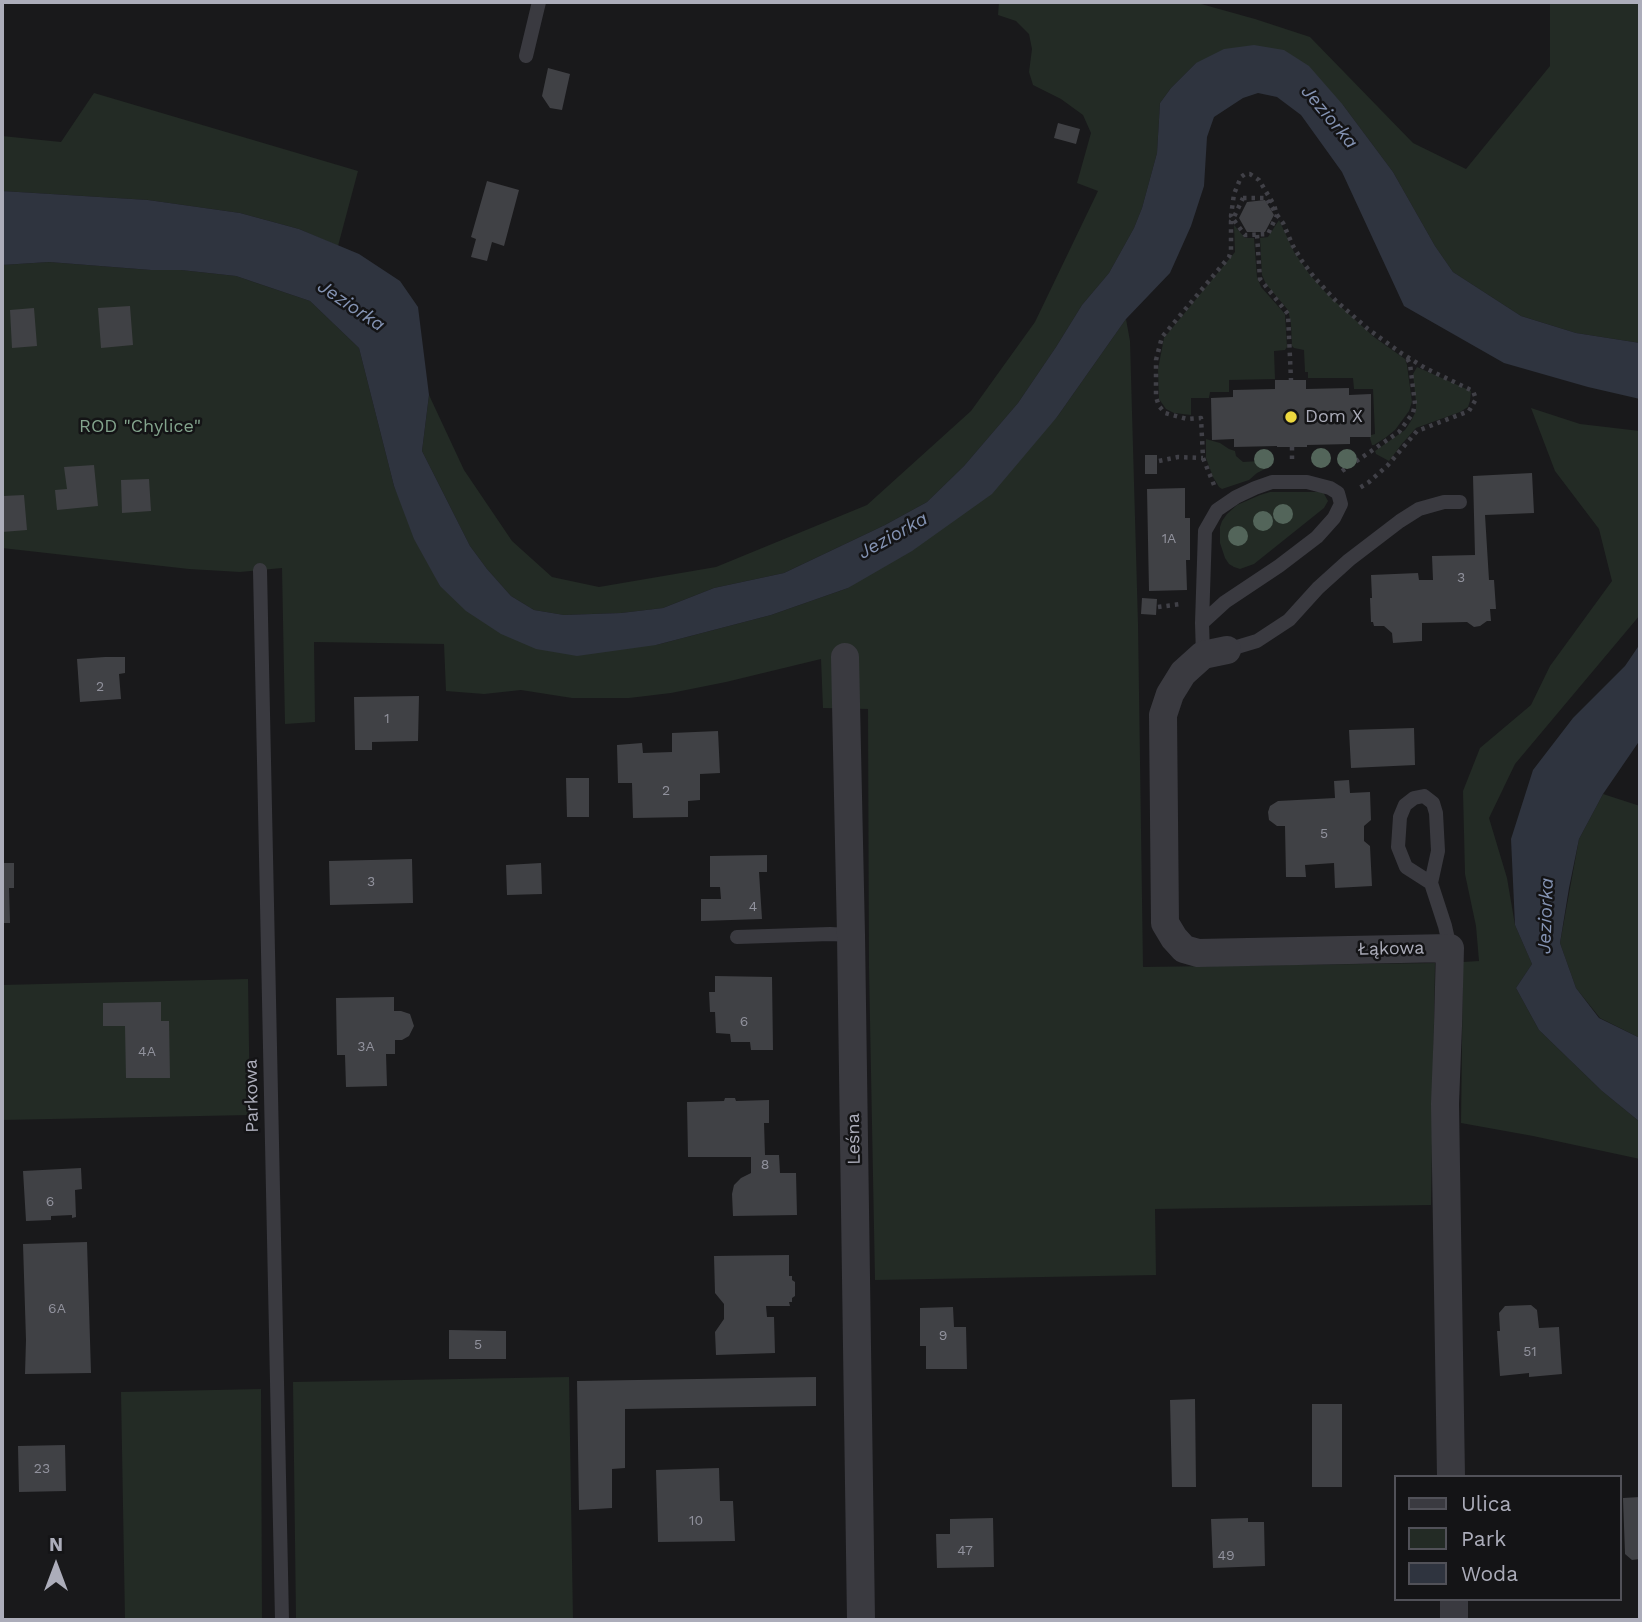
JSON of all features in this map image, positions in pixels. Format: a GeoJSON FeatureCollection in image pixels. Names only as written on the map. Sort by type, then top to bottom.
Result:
{"type":"FeatureCollection","features":[{"type":"Feature","properties":{"kind":"street","name":"Łąkowa"},"geometry":{"type":"LineString","coordinates":[[1215,652],[1183,673],[1170,694],[1163,715],[1165,923],[1174,938],[1184,949],[1198,953],[1450,948],[1445,1104],[1451,1475]]}},
{"type":"Feature","properties":{"kind":"street","name":"Leśna"},"geometry":{"type":"LineString","coordinates":[[845,657],[861,1620]]}},
{"type":"Feature","properties":{"kind":"street"},"geometry":{"type":"LineString","coordinates":[[1454,1601],[1454,1620]]}},
{"type":"Feature","properties":{"kind":"lane"},"geometry":{"type":"LineString","coordinates":[[526,56],[539,2]]}},
{"type":"Feature","properties":{"kind":"lane"},"geometry":{"type":"LineString","coordinates":[[1202,624],[1225,602],[1317,537],[1334,518],[1340,504],[1338,493],[1307,482],[1272,482],[1255,488],[1217,510],[1205,531],[1202,624],[1215,652],[1257,641],[1289,620],[1349,559],[1419,509],[1444,502],[1460,502]]}},
{"type":"Feature","properties":{"kind":"lane","name":"Parkowa"},"geometry":{"type":"LineString","coordinates":[[260,570],[282,1620]]}},
{"type":"Feature","properties":{"kind":"lane"},"geometry":{"type":"LineString","coordinates":[[1431,883],[1406,867],[1398,847],[1400,817],[1405,805],[1414,798],[1424,796],[1433,803],[1436,813],[1438,851],[1431,883],[1450,948]]}},
{"type":"Feature","properties":{"kind":"lane"},"geometry":{"type":"LineString","coordinates":[[737,937],[851,935]]}},
{"type":"Feature","properties":{"kind":"path"},"geometry":{"type":"LineString","coordinates":[[1245,174],[1250,174],[1259,180],[1277,215],[1268,234],[1245,235],[1233,219],[1231,216],[1237,186],[1245,174]]}},
{"type":"Feature","properties":{"kind":"path"},"geometry":{"type":"LineString","coordinates":[[1217,510],[1216,490],[1203,458],[1201,418],[1176,417],[1165,413],[1159,406],[1155,387],[1156,360],[1162,337],[1228,257],[1231,251],[1231,221],[1243,198],[1266,198],[1314,277],[1354,317],[1407,357],[1473,391],[1476,399],[1469,411],[1417,430],[1378,475],[1359,489],[1340,498]]}},
{"type":"Feature","properties":{"kind":"path"},"geometry":{"type":"LineString","coordinates":[[1257,235],[1260,279],[1288,314],[1290,380]]}},
{"type":"Feature","properties":{"kind":"path"},"geometry":{"type":"LineString","coordinates":[[1321,486],[1389,439],[1407,423],[1415,404],[1407,357]]}},
{"type":"Feature","properties":{"kind":"path"},"geometry":{"type":"LineString","coordinates":[[1159,461],[1178,457],[1203,458]]}},
{"type":"Feature","properties":{"kind":"green space"},"geometry":{"type":"Polygon","coordinates":[[[999,2],[1194,2],[1310,37],[1413,143],[1466,169],[1550,66],[1550,2],[1640,2],[1640,343],[1576,333],[1521,316],[1453,272],[1393,172],[1343,105],[1196,63],[1160,103],[1157,153],[1142,208],[1109,273],[1082,305],[1018,403],[964,466],[927,502],[784,573],[714,588],[663,608],[564,615],[534,610],[511,596],[470,546],[422,451],[429,395],[464,470],[512,541],[552,577],[599,587],[716,567],[867,505],[971,411],[1035,322],[1098,191],[1077,183],[1091,133],[1083,115],[1061,99],[1033,85],[1029,72],[1032,49],[1029,34],[1016,21],[998,15],[999,2]]]}},
{"type":"Feature","properties":{"kind":"green space"},"geometry":{"type":"Polygon","coordinates":[[[94,93],[358,171],[338,246],[299,229],[240,213],[148,200],[2,191],[2,136],[61,142],[94,93]]]}},
{"type":"Feature","properties":{"kind":"green space"},"geometry":{"type":"Polygon","coordinates":[[[1279,220],[1294,252],[1327,294],[1374,337],[1405,359],[1412,402],[1409,411],[1395,430],[1374,445],[1370,438],[1375,434],[1373,389],[1354,389],[1353,378],[1308,378],[1308,372],[1305,372],[1304,350],[1292,346],[1288,310],[1266,284],[1262,275],[1260,238],[1268,237],[1279,220]]]}},
{"type":"Feature","properties":{"kind":"green space"},"geometry":{"type":"Polygon","coordinates":[[[1234,225],[1245,238],[1254,238],[1257,277],[1261,287],[1285,314],[1287,347],[1285,350],[1274,351],[1275,379],[1229,380],[1229,392],[1210,392],[1209,398],[1191,398],[1191,415],[1174,413],[1166,409],[1159,399],[1158,369],[1164,338],[1235,252],[1234,225]]]}},
{"type":"Feature","properties":{"kind":"green space","name":"ROD \"Chylice\""},"geometry":{"type":"Polygon","coordinates":[[[49,262],[236,276],[310,301],[359,348],[394,486],[440,586],[656,645],[771,615],[848,588],[1057,417],[1126,319],[1130,341],[1138,624],[1143,967],[1435,963],[1431,1205],[1155,1209],[1156,1275],[875,1280],[869,968],[868,709],[823,708],[821,659],[671,693],[629,698],[572,698],[521,690],[484,694],[446,691],[444,644],[314,642],[315,722],[285,724],[282,568],[240,572],[189,569],[2,548],[2,265],[49,262]]]}},
{"type":"Feature","properties":{"kind":"green space"},"geometry":{"type":"Polygon","coordinates":[[[1417,367],[1471,391],[1470,401],[1468,407],[1460,412],[1416,428],[1389,461],[1375,451],[1405,430],[1416,411],[1413,374],[1417,367]]]}},
{"type":"Feature","properties":{"kind":"green space"},"geometry":{"type":"Polygon","coordinates":[[[1531,408],[1580,424],[1640,431],[1640,615],[1515,764],[1489,818],[1507,878],[1515,925],[1532,964],[1516,988],[1539,1030],[1602,1091],[1640,1122],[1640,1159],[1461,1123],[1463,962],[1479,961],[1476,926],[1465,874],[1463,791],[1480,748],[1531,705],[1550,666],[1612,581],[1599,529],[1555,471],[1531,408]]]}},
{"type":"Feature","properties":{"kind":"green space"},"geometry":{"type":"Polygon","coordinates":[[[1206,439],[1235,451],[1236,456],[1243,462],[1259,461],[1259,457],[1264,455],[1268,461],[1265,469],[1249,480],[1222,489],[1213,477],[1206,458],[1206,439]]]}},
{"type":"Feature","properties":{"kind":"green space"},"geometry":{"type":"Polygon","coordinates":[[[1270,492],[1323,492],[1328,501],[1324,508],[1254,564],[1240,569],[1234,567],[1225,558],[1220,543],[1222,521],[1237,505],[1270,492]]]}},
{"type":"Feature","properties":{"kind":"green space"},"geometry":{"type":"Polygon","coordinates":[[[1603,794],[1640,806],[1640,1038],[1600,1018],[1576,988],[1560,943],[1579,839],[1603,794]]]}},
{"type":"Feature","properties":{"kind":"green space"},"geometry":{"type":"Polygon","coordinates":[[[248,979],[250,1115],[2,1120],[2,985],[248,979]]]}},
{"type":"Feature","properties":{"kind":"green space"},"geometry":{"type":"Polygon","coordinates":[[[569,1377],[573,1620],[296,1620],[293,1382],[569,1377]]]}},
{"type":"Feature","properties":{"kind":"green space"},"geometry":{"type":"Polygon","coordinates":[[[261,1389],[262,1620],[125,1620],[121,1392],[261,1389]]]}},
{"type":"Feature","properties":{"kind":"water","name":"Jeziorka"},"geometry":{"type":"Polygon","coordinates":[[[1254,45],[1284,50],[1309,66],[1343,105],[1393,172],[1453,272],[1521,316],[1576,333],[1640,343],[1640,399],[1504,363],[1404,306],[1342,172],[1301,115],[1277,97],[1258,93],[1243,98],[1214,117],[1207,137],[1204,186],[1191,226],[1170,273],[1126,319],[1057,417],[992,494],[912,551],[848,588],[771,615],[656,645],[577,656],[536,649],[501,634],[466,611],[440,586],[414,539],[394,486],[359,348],[310,301],[236,276],[49,262],[2,265],[2,191],[148,200],[240,213],[299,229],[359,254],[400,281],[418,307],[429,395],[422,451],[470,546],[487,569],[511,596],[534,610],[564,615],[663,608],[714,588],[784,573],[927,502],[964,466],[1018,403],[1082,305],[1109,273],[1142,208],[1157,153],[1160,103],[1196,63],[1224,49],[1254,45]]]}},
{"type":"Feature","properties":{"kind":"water","name":"Jeziorka"},"geometry":{"type":"Polygon","coordinates":[[[1640,644],[1640,740],[1603,794],[1579,839],[1560,943],[1576,988],[1599,1018],[1640,1038],[1640,1122],[1602,1091],[1539,1030],[1516,988],[1532,964],[1515,925],[1511,839],[1533,770],[1573,718],[1625,666],[1640,644]]]}},
{"type":"Feature","properties":{"kind":"building"},"geometry":{"type":"Polygon","coordinates":[[[548,68],[570,74],[562,110],[550,108],[542,96],[548,68]]]}},
{"type":"Feature","properties":{"kind":"building"},"geometry":{"type":"Polygon","coordinates":[[[1058,123],[1080,129],[1076,144],[1054,138],[1058,123]]]}},
{"type":"Feature","properties":{"kind":"building"},"geometry":{"type":"Polygon","coordinates":[[[487,181],[519,190],[504,246],[492,242],[487,261],[471,257],[476,239],[471,237],[487,181]]]}},
{"type":"Feature","properties":{"kind":"building"},"geometry":{"type":"Polygon","coordinates":[[[1265,200],[1274,215],[1265,232],[1247,232],[1239,218],[1247,202],[1265,200]]]}},
{"type":"Feature","properties":{"kind":"building"},"geometry":{"type":"Polygon","coordinates":[[[130,306],[133,345],[101,348],[98,308],[130,306]]]}},
{"type":"Feature","properties":{"kind":"building"},"geometry":{"type":"Polygon","coordinates":[[[34,308],[37,346],[12,348],[10,310],[34,308]]]}},
{"type":"Feature","properties":{"kind":"building","name":"Dom X"},"geometry":{"type":"Polygon","coordinates":[[[1275,380],[1306,380],[1306,389],[1349,388],[1349,395],[1371,394],[1371,437],[1350,437],[1350,444],[1307,447],[1234,447],[1234,439],[1212,440],[1211,398],[1233,397],[1233,390],[1275,389],[1275,380]]]}},
{"type":"Feature","properties":{"kind":"building"},"geometry":{"type":"Polygon","coordinates":[[[1145,455],[1157,455],[1157,474],[1145,474],[1145,455]]]}},
{"type":"Feature","properties":{"kind":"building"},"geometry":{"type":"Polygon","coordinates":[[[94,465],[98,506],[57,510],[55,490],[67,489],[64,467],[94,465]]]}},
{"type":"Feature","properties":{"kind":"building"},"geometry":{"type":"Polygon","coordinates":[[[1532,473],[1534,513],[1485,515],[1489,580],[1494,580],[1496,609],[1490,609],[1491,621],[1474,627],[1467,622],[1422,623],[1422,641],[1393,643],[1392,633],[1384,626],[1374,626],[1371,622],[1371,575],[1418,573],[1419,580],[1433,580],[1432,556],[1475,555],[1473,476],[1532,473]]]}},
{"type":"Feature","properties":{"kind":"building"},"geometry":{"type":"Polygon","coordinates":[[[149,479],[151,511],[122,513],[121,480],[149,479]]]}},
{"type":"Feature","properties":{"kind":"building"},"geometry":{"type":"Polygon","coordinates":[[[1185,488],[1185,518],[1190,518],[1190,560],[1186,560],[1187,590],[1149,591],[1147,489],[1185,488]]]}},
{"type":"Feature","properties":{"kind":"building"},"geometry":{"type":"Polygon","coordinates":[[[24,495],[27,530],[2,532],[3,496],[24,495]]]}},
{"type":"Feature","properties":{"kind":"building"},"geometry":{"type":"Polygon","coordinates":[[[1142,598],[1157,599],[1156,615],[1141,614],[1142,598]]]}},
{"type":"Feature","properties":{"kind":"building"},"geometry":{"type":"Polygon","coordinates":[[[125,657],[125,673],[119,674],[121,699],[80,702],[77,659],[125,657]]]}},
{"type":"Feature","properties":{"kind":"building"},"geometry":{"type":"Polygon","coordinates":[[[419,696],[418,741],[372,742],[372,750],[355,750],[354,697],[419,696]]]}},
{"type":"Feature","properties":{"kind":"building"},"geometry":{"type":"Polygon","coordinates":[[[1414,728],[1415,765],[1351,768],[1349,730],[1414,728]]]}},
{"type":"Feature","properties":{"kind":"building"},"geometry":{"type":"Polygon","coordinates":[[[718,731],[720,773],[700,774],[700,800],[688,801],[688,817],[633,818],[632,783],[618,783],[617,745],[642,743],[643,753],[672,752],[672,733],[718,731]]]}},
{"type":"Feature","properties":{"kind":"building"},"geometry":{"type":"Polygon","coordinates":[[[566,778],[589,778],[589,817],[567,817],[566,778]]]}},
{"type":"Feature","properties":{"kind":"building"},"geometry":{"type":"Polygon","coordinates":[[[1349,780],[1350,793],[1370,792],[1371,820],[1364,826],[1364,841],[1370,846],[1372,886],[1335,888],[1334,863],[1305,865],[1306,877],[1286,877],[1285,826],[1277,826],[1269,820],[1270,806],[1278,801],[1335,798],[1334,781],[1349,780]]]}},
{"type":"Feature","properties":{"kind":"building"},"geometry":{"type":"Polygon","coordinates":[[[767,855],[767,872],[759,872],[762,919],[701,921],[701,899],[721,899],[720,887],[710,887],[710,856],[767,855]]]}},
{"type":"Feature","properties":{"kind":"building"},"geometry":{"type":"Polygon","coordinates":[[[412,859],[413,903],[330,905],[329,861],[412,859]]]}},
{"type":"Feature","properties":{"kind":"building"},"geometry":{"type":"Polygon","coordinates":[[[2,863],[14,863],[14,888],[9,888],[10,923],[2,923],[2,863]]]}},
{"type":"Feature","properties":{"kind":"building"},"geometry":{"type":"Polygon","coordinates":[[[541,863],[542,894],[507,895],[506,865],[541,863]]]}},
{"type":"Feature","properties":{"kind":"building"},"geometry":{"type":"Polygon","coordinates":[[[715,976],[772,977],[773,1050],[751,1050],[750,1042],[731,1042],[730,1034],[716,1033],[715,1012],[710,1012],[709,992],[715,992],[715,976]]]}},
{"type":"Feature","properties":{"kind":"building"},"geometry":{"type":"Polygon","coordinates":[[[394,997],[394,1011],[410,1014],[414,1026],[409,1036],[395,1040],[395,1054],[386,1054],[387,1086],[346,1087],[345,1055],[337,1055],[336,998],[394,997]]]}},
{"type":"Feature","properties":{"kind":"building"},"geometry":{"type":"Polygon","coordinates":[[[161,1002],[161,1021],[169,1021],[170,1078],[126,1078],[125,1026],[103,1026],[103,1003],[161,1002]]]}},
{"type":"Feature","properties":{"kind":"building"},"geometry":{"type":"Polygon","coordinates":[[[725,1098],[735,1098],[736,1101],[769,1100],[769,1123],[764,1123],[765,1155],[779,1155],[780,1173],[796,1173],[797,1215],[733,1216],[734,1185],[751,1173],[751,1157],[688,1157],[687,1102],[724,1101],[725,1098]]]}},
{"type":"Feature","properties":{"kind":"building"},"geometry":{"type":"Polygon","coordinates":[[[81,1168],[82,1189],[75,1190],[76,1217],[51,1216],[51,1220],[26,1221],[23,1171],[81,1168]]]}},
{"type":"Feature","properties":{"kind":"building"},"geometry":{"type":"Polygon","coordinates":[[[87,1242],[91,1373],[25,1374],[23,1244],[87,1242]]]}},
{"type":"Feature","properties":{"kind":"building"},"geometry":{"type":"Polygon","coordinates":[[[789,1255],[789,1276],[792,1276],[795,1282],[795,1296],[792,1302],[789,1302],[790,1306],[766,1306],[767,1317],[774,1317],[775,1353],[716,1355],[715,1332],[724,1319],[724,1304],[715,1293],[714,1256],[789,1255]]]}},
{"type":"Feature","properties":{"kind":"building"},"geometry":{"type":"Polygon","coordinates":[[[1531,1305],[1537,1310],[1539,1328],[1559,1327],[1562,1374],[1500,1376],[1497,1331],[1500,1331],[1499,1313],[1505,1306],[1531,1305]]]}},
{"type":"Feature","properties":{"kind":"building"},"geometry":{"type":"Polygon","coordinates":[[[953,1307],[954,1327],[966,1327],[967,1369],[926,1369],[926,1346],[920,1346],[920,1308],[953,1307]]]}},
{"type":"Feature","properties":{"kind":"building"},"geometry":{"type":"Polygon","coordinates":[[[449,1330],[506,1331],[506,1359],[449,1359],[449,1330]]]}},
{"type":"Feature","properties":{"kind":"building"},"geometry":{"type":"Polygon","coordinates":[[[816,1377],[816,1406],[625,1409],[625,1468],[612,1469],[612,1508],[579,1510],[577,1381],[816,1377]]]}},
{"type":"Feature","properties":{"kind":"building"},"geometry":{"type":"Polygon","coordinates":[[[1195,1399],[1196,1487],[1172,1487],[1170,1400],[1195,1399]]]}},
{"type":"Feature","properties":{"kind":"building"},"geometry":{"type":"Polygon","coordinates":[[[1312,1404],[1342,1404],[1342,1487],[1312,1487],[1312,1404]]]}},
{"type":"Feature","properties":{"kind":"building"},"geometry":{"type":"Polygon","coordinates":[[[65,1445],[66,1491],[19,1492],[18,1446],[65,1445]]]}},
{"type":"Feature","properties":{"kind":"building"},"geometry":{"type":"Polygon","coordinates":[[[719,1468],[720,1501],[733,1501],[735,1541],[658,1542],[656,1470],[719,1468]]]}},
{"type":"Feature","properties":{"kind":"building"},"geometry":{"type":"Polygon","coordinates":[[[1640,1497],[1640,1559],[1632,1560],[1625,1554],[1623,1498],[1640,1497]]]}},
{"type":"Feature","properties":{"kind":"building"},"geometry":{"type":"Polygon","coordinates":[[[993,1518],[994,1567],[937,1568],[936,1534],[950,1534],[950,1519],[993,1518]]]}},
{"type":"Feature","properties":{"kind":"building"},"geometry":{"type":"Polygon","coordinates":[[[1248,1518],[1248,1522],[1264,1522],[1265,1566],[1213,1568],[1211,1519],[1248,1518]]]}},
{"type":"Feature","properties":{"kind":"place","name":"Dom X"},"geometry":{"type":"Point","coordinates":[1291,417]}}]}
